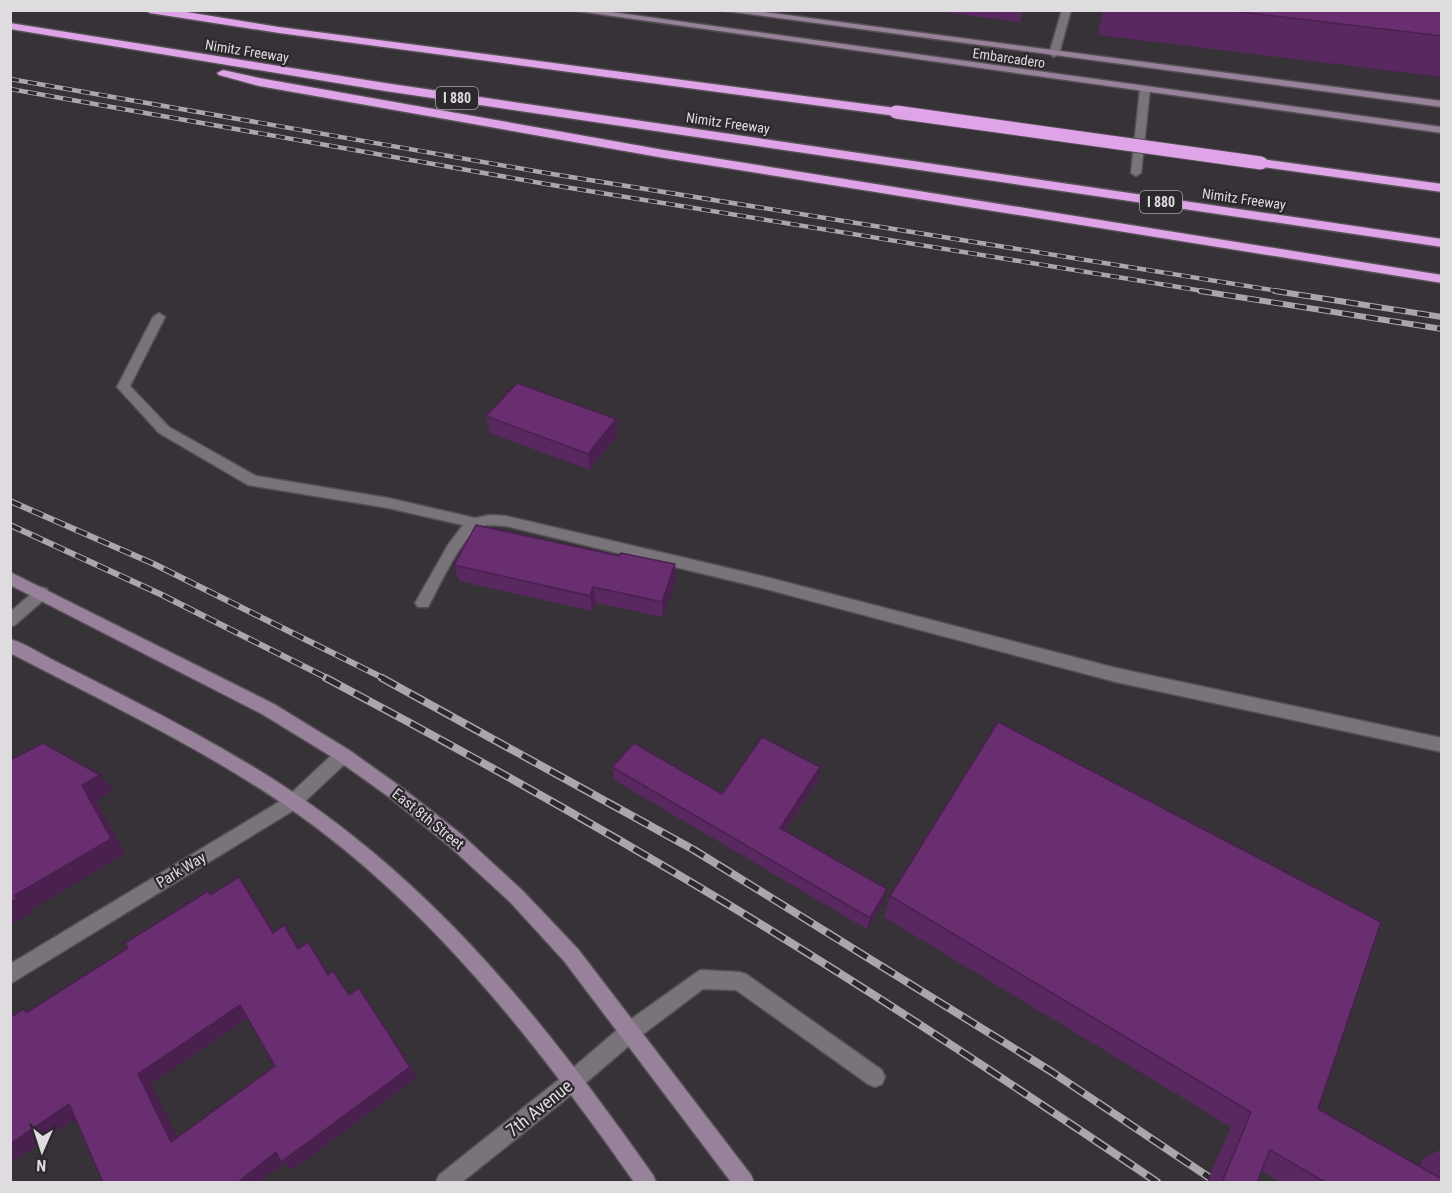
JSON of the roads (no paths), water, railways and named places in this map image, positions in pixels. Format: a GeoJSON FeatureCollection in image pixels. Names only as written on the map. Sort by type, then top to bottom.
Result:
{"type":"FeatureCollection","features":[{"type":"Feature","properties":{"kind":"highway","name":"Nimitz Freeway"},"geometry":{"type":"LineString","coordinates":[[150,10],[279,30],[896,112],[1442,188]]}},
{"type":"Feature","properties":{"kind":"highway","name":"Nimitz Freeway"},"geometry":{"type":"LineString","coordinates":[[10,26],[374,86],[1442,243]]}},
{"type":"Feature","properties":{"kind":"highway"},"geometry":{"type":"LineString","coordinates":[[34,30],[259,82],[561,136],[1442,279]]}},
{"type":"Feature","properties":{"kind":"main road","name":"Embarcadero"},"geometry":{"type":"LineString","coordinates":[[574,10],[1442,130]]}},
{"type":"Feature","properties":{"kind":"main road","name":"Embarcadero"},"geometry":{"type":"LineString","coordinates":[[723,10],[1442,104]]}},
{"type":"Feature","properties":{"kind":"main road","name":"East 8th Street"},"geometry":{"type":"LineString","coordinates":[[10,578],[268,709],[343,755],[395,792],[455,840],[516,896],[571,955],[744,1182]]}},
{"type":"Feature","properties":{"kind":"main road"},"geometry":{"type":"LineString","coordinates":[[10,645],[219,756],[344,838],[400,887],[464,951],[574,1080],[646,1182]]}},
{"type":"Feature","properties":{"kind":"street"},"geometry":{"type":"LineString","coordinates":[[1054,54],[1067,10]]}},
{"type":"Feature","properties":{"kind":"street"},"geometry":{"type":"LineString","coordinates":[[1136,173],[1145,89]]}},
{"type":"Feature","properties":{"kind":"street"},"geometry":{"type":"LineString","coordinates":[[159,317],[123,387],[164,430],[253,481],[388,503],[476,523]]}},
{"type":"Feature","properties":{"kind":"street"},"geometry":{"type":"LineString","coordinates":[[423,603],[464,533],[476,523],[489,519],[506,521],[762,582],[1116,675],[1442,745]]}},
{"type":"Feature","properties":{"kind":"street"},"geometry":{"type":"LineString","coordinates":[[10,621],[42,593]]}},
{"type":"Feature","properties":{"kind":"street","name":"Park Way"},"geometry":{"type":"LineString","coordinates":[[10,975],[292,802],[343,755]]}},
{"type":"Feature","properties":{"kind":"street","name":"7th Avenue"},"geometry":{"type":"LineString","coordinates":[[446,1182],[574,1080],[631,1031],[700,980],[739,981],[875,1077]]}},
{"type":"Feature","properties":{"kind":"railway"},"geometry":{"type":"LineString","coordinates":[[10,79],[546,173],[1284,292]]}},
{"type":"Feature","properties":{"kind":"railway"},"geometry":{"type":"LineString","coordinates":[[10,89],[546,184],[1209,292]]}},
{"type":"Feature","properties":{"kind":"railway"},"geometry":{"type":"LineString","coordinates":[[1200,291],[1442,329]]}},
{"type":"Feature","properties":{"kind":"railway"},"geometry":{"type":"LineString","coordinates":[[1275,291],[1442,317]]}},
{"type":"Feature","properties":{"kind":"railway"},"geometry":{"type":"LineString","coordinates":[[10,501],[154,564],[385,679]]}},
{"type":"Feature","properties":{"kind":"railway"},"geometry":{"type":"LineString","coordinates":[[10,525],[160,594],[329,679]]}},
{"type":"Feature","properties":{"kind":"railway"},"geometry":{"type":"LineString","coordinates":[[326,678],[637,850],[739,911],[949,1044],[1157,1182]]}},
{"type":"Feature","properties":{"kind":"railway"},"geometry":{"type":"LineString","coordinates":[[382,678],[694,850],[1052,1072],[1216,1182]]}}]}
